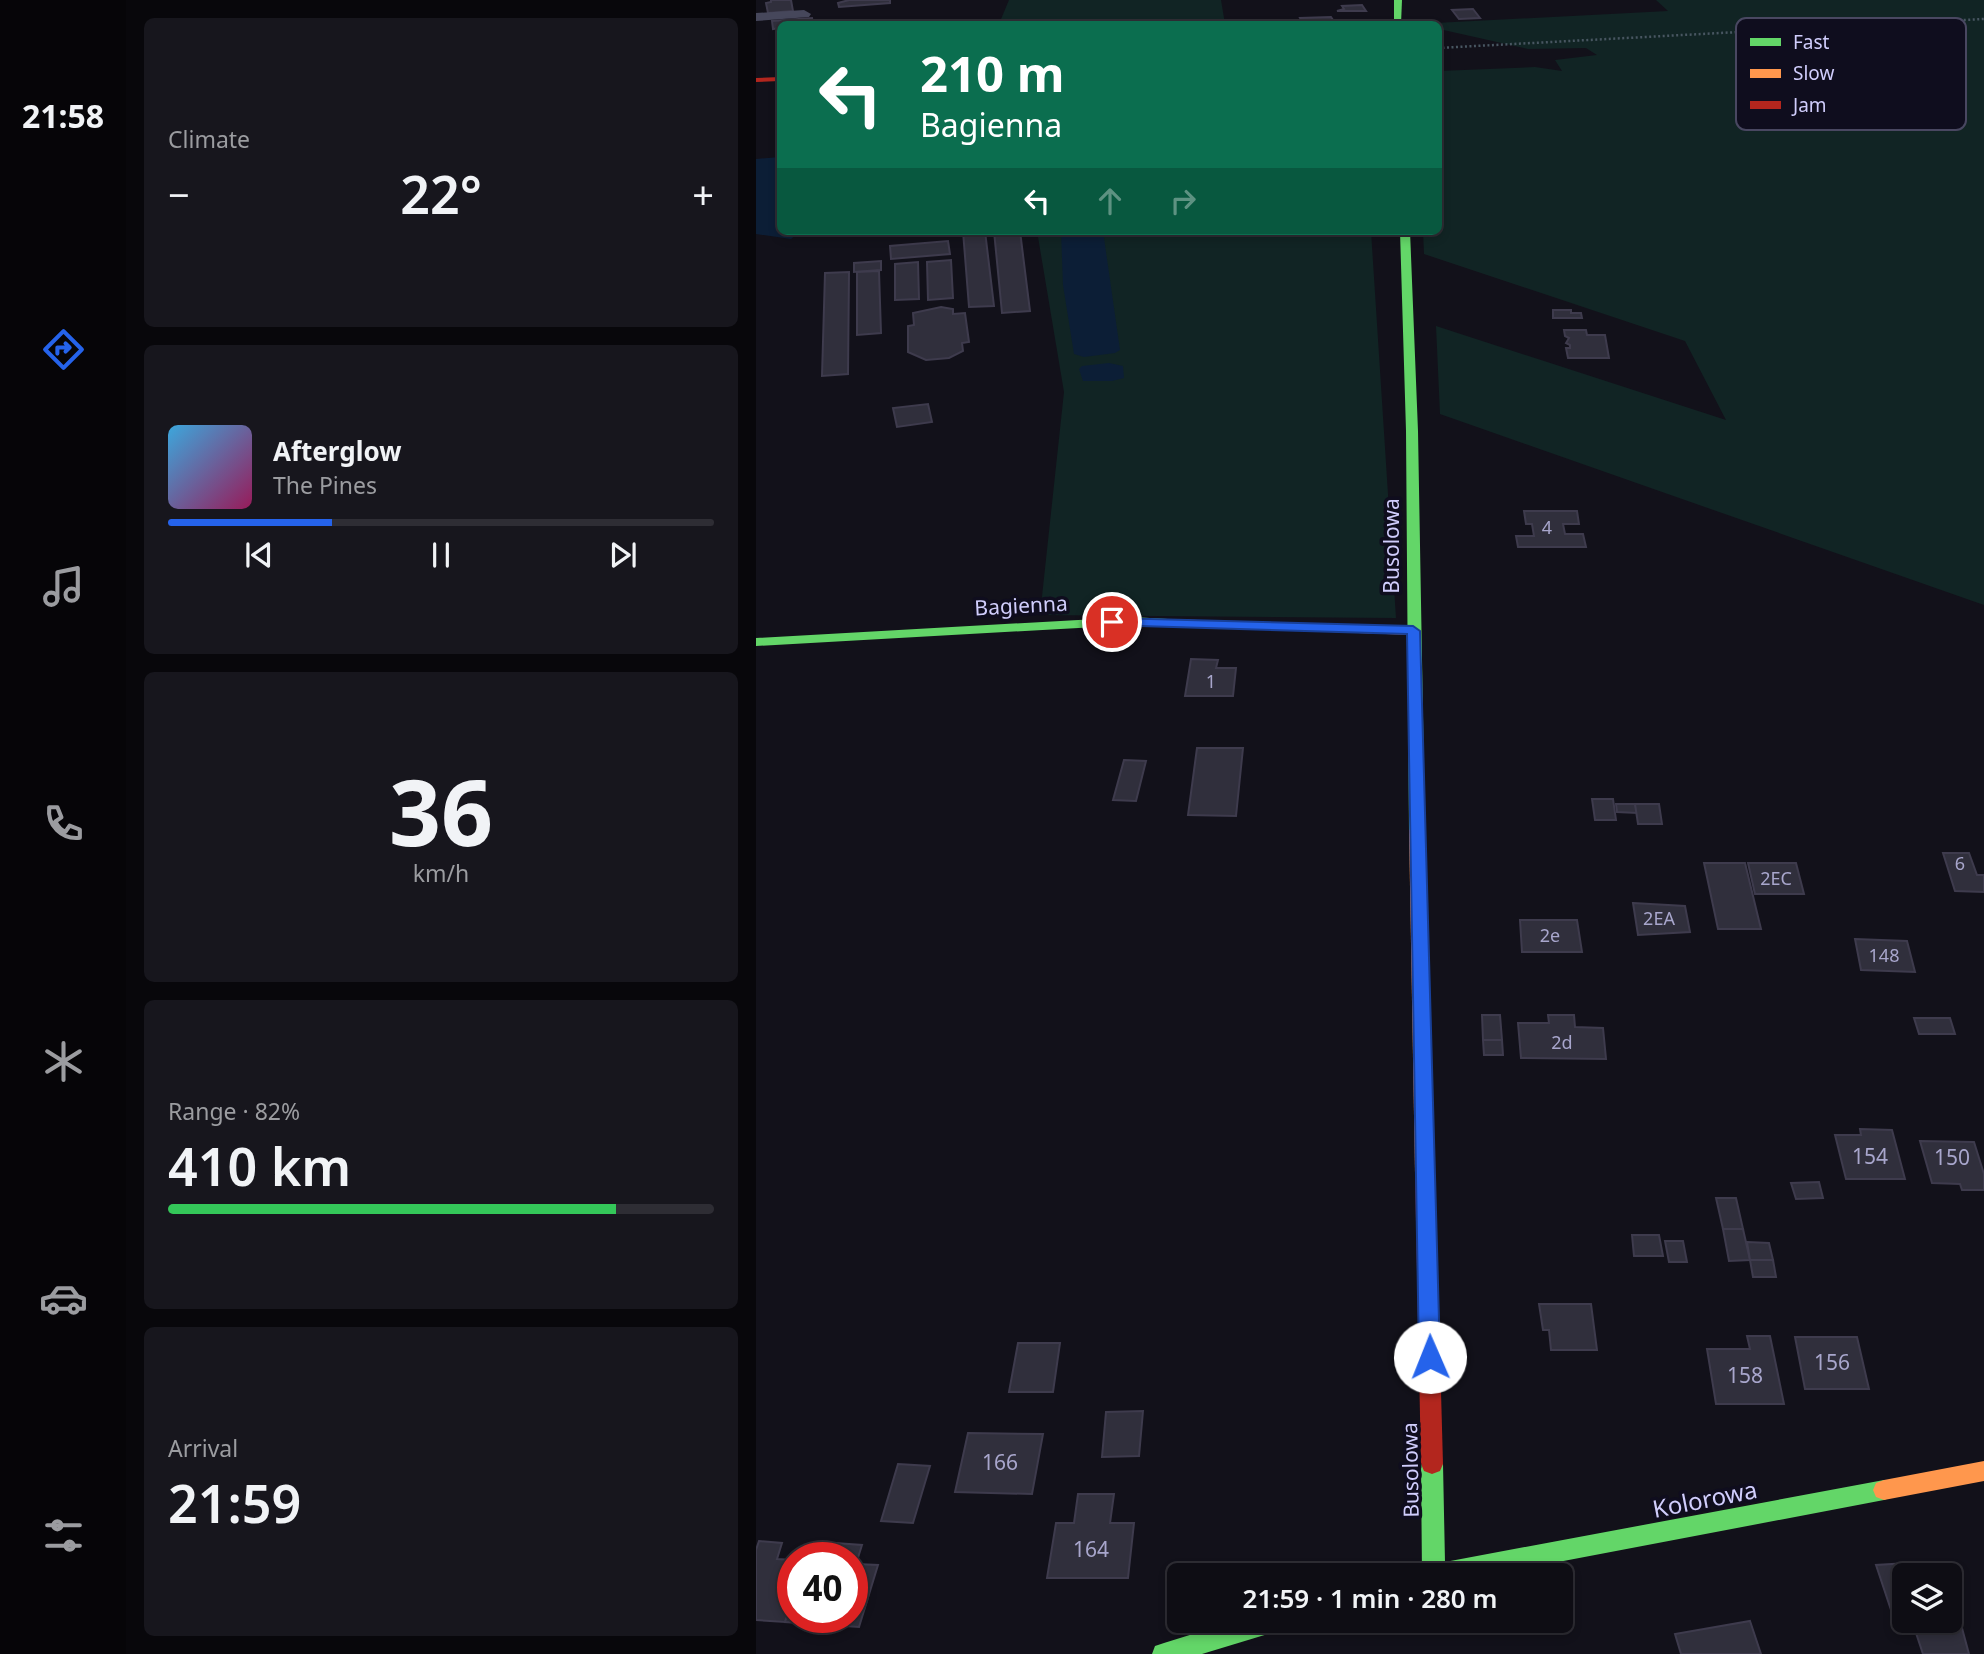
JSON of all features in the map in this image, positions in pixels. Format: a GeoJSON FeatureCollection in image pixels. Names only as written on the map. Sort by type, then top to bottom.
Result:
{"type":"FeatureCollection","features":[{"type":"Feature","properties":{"kind":"street"},"geometry":{"type":"LineString","coordinates":[[1398,0],[1398,21]]}},
{"type":"Feature","properties":{"kind":"street"},"geometry":{"type":"LineString","coordinates":[[756,17],[804,13]]}},
{"type":"Feature","properties":{"kind":"street"},"geometry":{"type":"LineString","coordinates":[[756,80],[777,79]]}},
{"type":"Feature","properties":{"kind":"street","name":"Busolowa"},"geometry":{"type":"LineString","coordinates":[[1405,235],[1412,430],[1413,631],[1434,1563]]}},
{"type":"Feature","properties":{"kind":"street","name":"Bagienna"},"geometry":{"type":"LineString","coordinates":[[756,642],[1132,621],[1413,631]]}},
{"type":"Feature","properties":{"kind":"street","name":"Kolorowa"},"geometry":{"type":"LineString","coordinates":[[1497,1563],[1984,1471]]}},
{"type":"Feature","properties":{"kind":"street"},"geometry":{"type":"LineString","coordinates":[[1164,1654],[1235,1633]]}},
{"type":"Feature","properties":{"kind":"path"},"geometry":{"type":"LineString","coordinates":[[1966,20],[1984,19]]}},
{"type":"Feature","properties":{"kind":"path"},"geometry":{"type":"LineString","coordinates":[[1442,48],[1736,32]]}},
{"type":"Feature","properties":{"kind":"green space"},"geometry":{"type":"Polygon","coordinates":[[[1009,0],[1221,0],[1224,21],[1000,21],[1009,0]]]}},
{"type":"Feature","properties":{"kind":"green space"},"geometry":{"type":"Polygon","coordinates":[[[1656,0],[1984,0],[1984,605],[1440,414],[1436,326],[1726,420],[1685,341],[1424,254],[1423,235],[1442,235],[1442,71],[1535,67],[1562,71],[1555,60],[1597,55],[1586,48],[1528,49],[1442,30],[1442,23],[1668,11],[1656,0]]]}},
{"type":"Feature","properties":{"kind":"green space"},"geometry":{"type":"Polygon","coordinates":[[[1038,235],[1371,235],[1396,618],[1040,615],[1064,392],[1038,235]]]}},
{"type":"Feature","properties":{"kind":"water"},"geometry":{"type":"Polygon","coordinates":[[[777,157],[777,235],[796,235],[791,239],[756,234],[756,159],[777,157]]]}},
{"type":"Feature","properties":{"kind":"water"},"geometry":{"type":"Polygon","coordinates":[[[1061,235],[1104,235],[1120,350],[1084,357],[1074,354],[1063,285],[1061,235]]]}},
{"type":"Feature","properties":{"kind":"water"},"geometry":{"type":"Polygon","coordinates":[[[1109,363],[1123,366],[1124,378],[1112,381],[1083,381],[1079,369],[1082,366],[1109,363]]]}},
{"type":"Feature","properties":{"kind":"building"},"geometry":{"type":"Polygon","coordinates":[[[771,0],[791,0],[793,11],[768,13],[766,3],[771,0]]]}},
{"type":"Feature","properties":{"kind":"building"},"geometry":{"type":"Polygon","coordinates":[[[849,0],[890,0],[890,3],[839,7],[838,3],[849,0]]]}},
{"type":"Feature","properties":{"kind":"building"},"geometry":{"type":"Polygon","coordinates":[[[1362,5],[1366,11],[1337,11],[1344,9],[1342,6],[1362,5]]]}},
{"type":"Feature","properties":{"kind":"building"},"geometry":{"type":"Polygon","coordinates":[[[1473,9],[1480,18],[1459,19],[1452,10],[1473,9]]]}},
{"type":"Feature","properties":{"kind":"building"},"geometry":{"type":"Polygon","coordinates":[[[1331,17],[1333,20],[1302,21],[1300,18],[1331,17]]]}},
{"type":"Feature","properties":{"kind":"building"},"geometry":{"type":"Polygon","coordinates":[[[812,18],[812,21],[777,21],[777,28],[773,29],[772,21],[812,18]]]}},
{"type":"Feature","properties":{"kind":"building"},"geometry":{"type":"Polygon","coordinates":[[[963,235],[985,235],[994,306],[969,307],[963,235]]]}},
{"type":"Feature","properties":{"kind":"building"},"geometry":{"type":"Polygon","coordinates":[[[994,235],[1020,235],[1030,311],[1002,313],[994,235]]]}},
{"type":"Feature","properties":{"kind":"building"},"geometry":{"type":"Polygon","coordinates":[[[948,241],[950,254],[891,259],[890,246],[948,241]]]}},
{"type":"Feature","properties":{"kind":"building"},"geometry":{"type":"Polygon","coordinates":[[[951,260],[953,298],[928,300],[927,262],[951,260]]]}},
{"type":"Feature","properties":{"kind":"building"},"geometry":{"type":"Polygon","coordinates":[[[881,261],[881,270],[854,272],[854,263],[881,261]]]}},
{"type":"Feature","properties":{"kind":"building"},"geometry":{"type":"Polygon","coordinates":[[[918,262],[919,299],[895,300],[895,264],[918,262]]]}},
{"type":"Feature","properties":{"kind":"building"},"geometry":{"type":"Polygon","coordinates":[[[879,271],[881,333],[857,335],[857,272],[879,271]]]}},
{"type":"Feature","properties":{"kind":"building"},"geometry":{"type":"Polygon","coordinates":[[[849,272],[848,374],[822,376],[825,273],[849,272]]]}},
{"type":"Feature","properties":{"kind":"building"},"geometry":{"type":"Polygon","coordinates":[[[941,307],[953,309],[953,314],[965,313],[969,342],[962,343],[963,351],[949,358],[926,360],[908,352],[908,326],[914,325],[913,313],[941,307]]]}},
{"type":"Feature","properties":{"kind":"building"},"geometry":{"type":"Polygon","coordinates":[[[1553,310],[1571,310],[1571,313],[1581,313],[1582,318],[1553,318],[1553,310]]]}},
{"type":"Feature","properties":{"kind":"building"},"geometry":{"type":"Polygon","coordinates":[[[1564,330],[1586,330],[1587,335],[1605,335],[1609,358],[1568,358],[1566,348],[1570,348],[1570,345],[1566,343],[1569,338],[1565,336],[1564,330]]]}},
{"type":"Feature","properties":{"kind":"building"},"geometry":{"type":"Polygon","coordinates":[[[928,404],[932,422],[897,427],[893,408],[928,404]]]}},
{"type":"Feature","properties":{"kind":"building"},"geometry":{"type":"Polygon","coordinates":[[[1524,511],[1577,511],[1579,524],[1563,524],[1565,534],[1583,534],[1586,547],[1518,547],[1516,536],[1534,536],[1532,524],[1526,524],[1524,511]]]}},
{"type":"Feature","properties":{"kind":"building"},"geometry":{"type":"Polygon","coordinates":[[[1191,659],[1218,660],[1216,668],[1236,668],[1233,696],[1185,696],[1191,659]]]}},
{"type":"Feature","properties":{"kind":"building"},"geometry":{"type":"Polygon","coordinates":[[[1197,748],[1243,748],[1236,816],[1188,815],[1197,748]]]}},
{"type":"Feature","properties":{"kind":"building"},"geometry":{"type":"Polygon","coordinates":[[[1124,760],[1146,761],[1136,801],[1113,800],[1124,760]]]}},
{"type":"Feature","properties":{"kind":"building"},"geometry":{"type":"Polygon","coordinates":[[[1592,799],[1613,799],[1616,820],[1595,820],[1592,799]]]}},
{"type":"Feature","properties":{"kind":"building"},"geometry":{"type":"Polygon","coordinates":[[[1616,804],[1635,804],[1637,813],[1617,812],[1616,804]]]}},
{"type":"Feature","properties":{"kind":"building"},"geometry":{"type":"Polygon","coordinates":[[[1635,804],[1659,804],[1662,824],[1638,824],[1635,804]]]}},
{"type":"Feature","properties":{"kind":"building"},"geometry":{"type":"Polygon","coordinates":[[[1943,853],[1969,853],[1977,875],[1984,875],[1984,892],[1955,891],[1943,853]]]}},
{"type":"Feature","properties":{"kind":"building"},"geometry":{"type":"Polygon","coordinates":[[[1704,863],[1745,863],[1761,929],[1718,929],[1704,863]]]}},
{"type":"Feature","properties":{"kind":"building"},"geometry":{"type":"Polygon","coordinates":[[[1748,863],[1796,863],[1804,894],[1755,894],[1748,863]]]}},
{"type":"Feature","properties":{"kind":"building"},"geometry":{"type":"Polygon","coordinates":[[[1633,903],[1685,906],[1690,932],[1638,935],[1633,903]]]}},
{"type":"Feature","properties":{"kind":"building"},"geometry":{"type":"Polygon","coordinates":[[[1520,920],[1577,920],[1582,952],[1522,952],[1520,920]]]}},
{"type":"Feature","properties":{"kind":"building"},"geometry":{"type":"Polygon","coordinates":[[[1855,939],[1907,941],[1915,972],[1861,970],[1855,939]]]}},
{"type":"Feature","properties":{"kind":"building"},"geometry":{"type":"Polygon","coordinates":[[[1482,1015],[1500,1015],[1502,1040],[1483,1040],[1482,1015]]]}},
{"type":"Feature","properties":{"kind":"building"},"geometry":{"type":"Polygon","coordinates":[[[1548,1015],[1574,1015],[1575,1027],[1603,1028],[1606,1059],[1521,1058],[1518,1023],[1549,1023],[1548,1015]]]}},
{"type":"Feature","properties":{"kind":"building"},"geometry":{"type":"Polygon","coordinates":[[[1914,1018],[1950,1018],[1955,1034],[1919,1034],[1914,1018]]]}},
{"type":"Feature","properties":{"kind":"building"},"geometry":{"type":"Polygon","coordinates":[[[1483,1040],[1502,1040],[1503,1055],[1484,1055],[1483,1040]]]}},
{"type":"Feature","properties":{"kind":"building"},"geometry":{"type":"Polygon","coordinates":[[[1860,1129],[1892,1130],[1905,1179],[1846,1179],[1835,1135],[1861,1135],[1860,1129]]]}},
{"type":"Feature","properties":{"kind":"building"},"geometry":{"type":"Polygon","coordinates":[[[1920,1141],[1974,1142],[1984,1174],[1984,1190],[1962,1190],[1960,1184],[1932,1183],[1920,1141]]]}},
{"type":"Feature","properties":{"kind":"building"},"geometry":{"type":"Polygon","coordinates":[[[1819,1182],[1823,1198],[1796,1199],[1791,1183],[1819,1182]]]}},
{"type":"Feature","properties":{"kind":"building"},"geometry":{"type":"Polygon","coordinates":[[[1716,1198],[1736,1198],[1743,1229],[1723,1229],[1716,1198]]]}},
{"type":"Feature","properties":{"kind":"building"},"geometry":{"type":"Polygon","coordinates":[[[1723,1229],[1743,1229],[1750,1260],[1729,1261],[1723,1229]]]}},
{"type":"Feature","properties":{"kind":"building"},"geometry":{"type":"Polygon","coordinates":[[[1632,1235],[1659,1235],[1663,1256],[1634,1256],[1632,1235]]]}},
{"type":"Feature","properties":{"kind":"building"},"geometry":{"type":"Polygon","coordinates":[[[1665,1241],[1683,1241],[1687,1262],[1669,1262],[1665,1241]]]}},
{"type":"Feature","properties":{"kind":"building"},"geometry":{"type":"Polygon","coordinates":[[[1747,1242],[1769,1243],[1773,1260],[1750,1260],[1747,1242]]]}},
{"type":"Feature","properties":{"kind":"building"},"geometry":{"type":"Polygon","coordinates":[[[1750,1260],[1773,1260],[1776,1277],[1753,1277],[1750,1260]]]}},
{"type":"Feature","properties":{"kind":"building"},"geometry":{"type":"Polygon","coordinates":[[[1539,1304],[1591,1304],[1597,1350],[1551,1350],[1549,1330],[1543,1330],[1539,1304]]]}},
{"type":"Feature","properties":{"kind":"building"},"geometry":{"type":"Polygon","coordinates":[[[1747,1336],[1770,1336],[1784,1404],[1716,1404],[1707,1349],[1750,1349],[1747,1336]]]}},
{"type":"Feature","properties":{"kind":"building"},"geometry":{"type":"Polygon","coordinates":[[[1795,1337],[1857,1337],[1869,1389],[1805,1389],[1795,1337]]]}},
{"type":"Feature","properties":{"kind":"building"},"geometry":{"type":"Polygon","coordinates":[[[1018,1343],[1060,1343],[1053,1392],[1009,1392],[1018,1343]]]}},
{"type":"Feature","properties":{"kind":"building"},"geometry":{"type":"Polygon","coordinates":[[[1143,1411],[1139,1456],[1102,1457],[1106,1412],[1143,1411]]]}},
{"type":"Feature","properties":{"kind":"building"},"geometry":{"type":"Polygon","coordinates":[[[968,1433],[1043,1434],[1032,1494],[955,1492],[968,1433]]]}},
{"type":"Feature","properties":{"kind":"building"},"geometry":{"type":"Polygon","coordinates":[[[898,1464],[930,1466],[913,1523],[881,1521],[898,1464]]]}},
{"type":"Feature","properties":{"kind":"building"},"geometry":{"type":"Polygon","coordinates":[[[1078,1494],[1114,1494],[1110,1523],[1134,1523],[1128,1578],[1047,1578],[1056,1523],[1074,1523],[1078,1494]]]}},
{"type":"Feature","properties":{"kind":"building"},"geometry":{"type":"Polygon","coordinates":[[[759,1541],[777,1543],[777,1621],[756,1620],[756,1550],[759,1541]]]}},
{"type":"Feature","properties":{"kind":"building"},"geometry":{"type":"Polygon","coordinates":[[[1892,1564],[1892,1613],[1876,1565],[1892,1564]]]}},
{"type":"Feature","properties":{"kind":"building"},"geometry":{"type":"Polygon","coordinates":[[[868,1565],[878,1565],[868,1598],[868,1565]]]}},
{"type":"Feature","properties":{"kind":"building"},"geometry":{"type":"Polygon","coordinates":[[[1750,1621],[1761,1654],[1681,1654],[1675,1634],[1750,1621]]]}},
{"type":"Feature","properties":{"kind":"building"},"geometry":{"type":"Polygon","coordinates":[[[1962,1628],[1969,1654],[1923,1654],[1916,1633],[1962,1633],[1962,1628]]]}},
{"type":"Feature","properties":{"kind":"traffic: fast"},"geometry":{"type":"LineString","coordinates":[[1398,0],[1398,21]]}},
{"type":"Feature","properties":{"kind":"traffic: fast"},"geometry":{"type":"LineString","coordinates":[[1405,235],[1412,431],[1417,830]]}},
{"type":"Feature","properties":{"kind":"traffic: fast"},"geometry":{"type":"LineString","coordinates":[[756,642],[1132,621],[1168,623]]}},
{"type":"Feature","properties":{"kind":"traffic: fast"},"geometry":{"type":"LineString","coordinates":[[1432,1464],[1434,1563]]}},
{"type":"Feature","properties":{"kind":"traffic: fast"},"geometry":{"type":"LineString","coordinates":[[1498,1563],[1884,1490]]}},
{"type":"Feature","properties":{"kind":"traffic: fast"},"geometry":{"type":"LineString","coordinates":[[1164,1654],[1234,1633]]}},
{"type":"Feature","properties":{"kind":"traffic: slow"},"geometry":{"type":"LineString","coordinates":[[1168,623],[1413,631]]}},
{"type":"Feature","properties":{"kind":"traffic: slow"},"geometry":{"type":"LineString","coordinates":[[1417,830],[1425,1173]]}},
{"type":"Feature","properties":{"kind":"traffic: slow"},"geometry":{"type":"LineString","coordinates":[[1884,1490],[1984,1471]]}},
{"type":"Feature","properties":{"kind":"traffic: jam"},"geometry":{"type":"LineString","coordinates":[[756,80],[777,79]]}},
{"type":"Feature","properties":{"kind":"traffic: jam"},"geometry":{"type":"LineString","coordinates":[[1425,1173],[1432,1464]]}},
{"type":"Feature","properties":{"kind":"route"},"geometry":{"type":"LineString","coordinates":[[1112,622],[1413,631],[1430,1357]]}}]}
